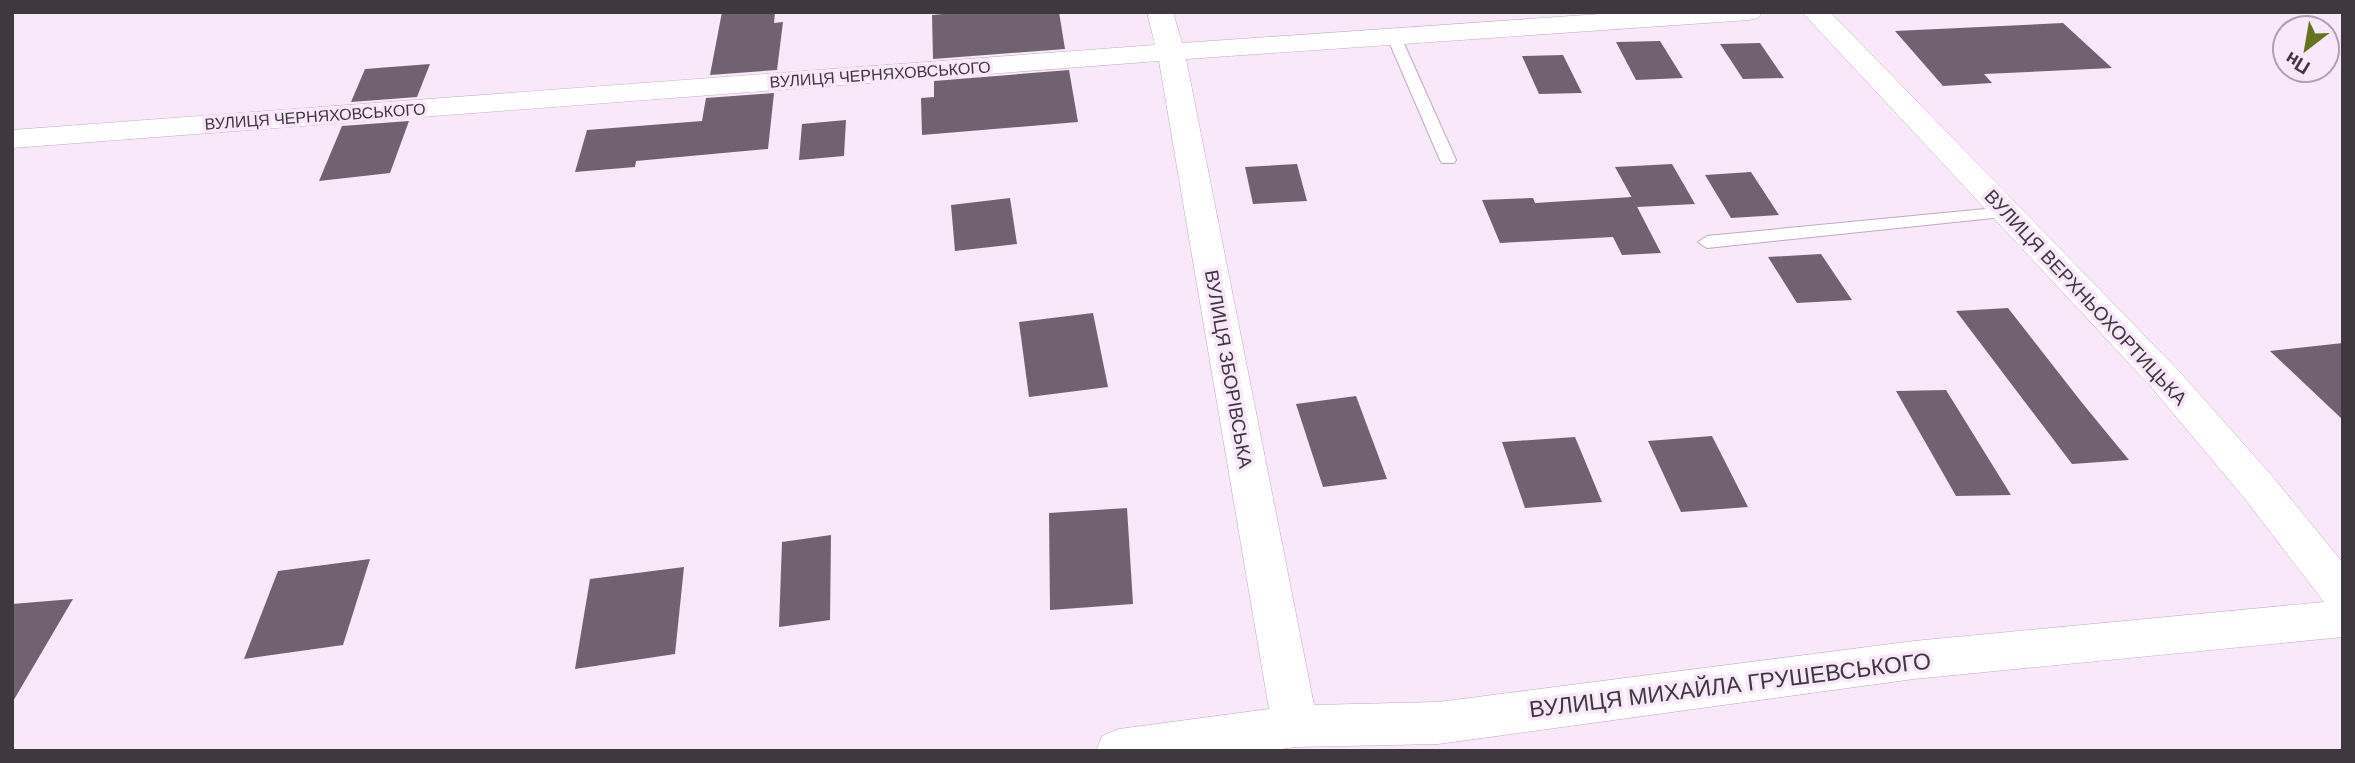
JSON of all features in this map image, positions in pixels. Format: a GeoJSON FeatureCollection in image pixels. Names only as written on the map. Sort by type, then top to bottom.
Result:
{"type":"FeatureCollection","features":[{"type":"Feature","properties":{"kind":"street","name":"ВУЛИЦЯ ЗБОРІВСЬКА"},"geometry":{"type":"LineString","coordinates":[[1160,12],[1171,52],[1295,726]]}},
{"type":"Feature","properties":{"kind":"street","name":"ВУЛИЦЯ ЧЕРНЯХОВСЬКОГО"},"geometry":{"type":"LineString","coordinates":[[12,139],[1171,52],[1749,12]]}},
{"type":"Feature","properties":{"kind":"street","name":"ВУЛИЦЯ ВЕРХНЬОХОРТИЦЬКА"},"geometry":{"type":"LineString","coordinates":[[1815,12],[2165,379],[2259,488],[2343,595]]}},
{"type":"Feature","properties":{"kind":"street","name":"ВУЛИЦЯ МИХАЙЛА ГРУШЕВСЬКОГО"},"geometry":{"type":"LineString","coordinates":[[1119,751],[1295,726],[1445,737],[1914,660],[2343,619]]}},
{"type":"Feature","properties":{"kind":"lane"},"geometry":{"type":"LineString","coordinates":[[1394,37],[1448,160]]}},
{"type":"Feature","properties":{"kind":"lane"},"geometry":{"type":"LineString","coordinates":[[1707,242],[2006,212]]}},
{"type":"Feature","properties":{"kind":"building"},"geometry":{"type":"Polygon","coordinates":[[[722,12],[775,12],[774,23],[783,22],[777,70],[710,75],[722,12]]]}},
{"type":"Feature","properties":{"kind":"building"},"geometry":{"type":"Polygon","coordinates":[[[965,12],[1059,12],[1065,49],[933,59],[932,15],[965,12]]]}},
{"type":"Feature","properties":{"kind":"building"},"geometry":{"type":"Polygon","coordinates":[[[2063,23],[2112,68],[1984,74],[1992,83],[1943,86],[1895,31],[2063,23]]]}},
{"type":"Feature","properties":{"kind":"building"},"geometry":{"type":"Polygon","coordinates":[[[1660,41],[1683,78],[1636,80],[1616,42],[1660,41]]]}},
{"type":"Feature","properties":{"kind":"building"},"geometry":{"type":"Polygon","coordinates":[[[1760,43],[1784,78],[1743,79],[1720,44],[1760,43]]]}},
{"type":"Feature","properties":{"kind":"building"},"geometry":{"type":"Polygon","coordinates":[[[1563,55],[1582,93],[1539,94],[1522,56],[1563,55]]]}},
{"type":"Feature","properties":{"kind":"building"},"geometry":{"type":"Polygon","coordinates":[[[430,64],[417,97],[351,102],[365,69],[430,64]]]}},
{"type":"Feature","properties":{"kind":"building"},"geometry":{"type":"Polygon","coordinates":[[[1069,70],[1078,122],[922,135],[921,98],[934,97],[934,81],[1069,70]]]}},
{"type":"Feature","properties":{"kind":"building"},"geometry":{"type":"Polygon","coordinates":[[[774,93],[768,149],[636,161],[635,167],[575,172],[587,130],[702,121],[706,98],[774,93]]]}},
{"type":"Feature","properties":{"kind":"building"},"geometry":{"type":"Polygon","coordinates":[[[846,120],[844,156],[799,160],[802,124],[846,120]]]}},
{"type":"Feature","properties":{"kind":"building"},"geometry":{"type":"Polygon","coordinates":[[[409,121],[390,173],[319,181],[342,126],[409,121]]]}},
{"type":"Feature","properties":{"kind":"building"},"geometry":{"type":"Polygon","coordinates":[[[1297,164],[1307,201],[1253,204],[1245,167],[1297,164]]]}},
{"type":"Feature","properties":{"kind":"building"},"geometry":{"type":"Polygon","coordinates":[[[1672,164],[1695,204],[1637,207],[1615,167],[1672,164]]]}},
{"type":"Feature","properties":{"kind":"building"},"geometry":{"type":"Polygon","coordinates":[[[1751,172],[1779,215],[1731,218],[1705,175],[1751,172]]]}},
{"type":"Feature","properties":{"kind":"building"},"geometry":{"type":"Polygon","coordinates":[[[1632,197],[1661,253],[1622,255],[1613,237],[1500,243],[1482,200],[1533,198],[1535,203],[1632,197]]]}},
{"type":"Feature","properties":{"kind":"building"},"geometry":{"type":"Polygon","coordinates":[[[1010,198],[1017,244],[955,251],[951,205],[1010,198]]]}},
{"type":"Feature","properties":{"kind":"building"},"geometry":{"type":"Polygon","coordinates":[[[1821,254],[1852,300],[1797,303],[1768,257],[1821,254]]]}},
{"type":"Feature","properties":{"kind":"building"},"geometry":{"type":"Polygon","coordinates":[[[2008,308],[2129,460],[2072,464],[1956,311],[2008,308]]]}},
{"type":"Feature","properties":{"kind":"building"},"geometry":{"type":"Polygon","coordinates":[[[1093,313],[1108,387],[1029,397],[1019,322],[1093,313]]]}},
{"type":"Feature","properties":{"kind":"building"},"geometry":{"type":"Polygon","coordinates":[[[2343,343],[2343,420],[2270,351],[2343,343]]]}},
{"type":"Feature","properties":{"kind":"building"},"geometry":{"type":"Polygon","coordinates":[[[1946,390],[2011,495],[1956,496],[1896,391],[1946,390]]]}},
{"type":"Feature","properties":{"kind":"building"},"geometry":{"type":"Polygon","coordinates":[[[1356,396],[1387,479],[1323,487],[1296,404],[1356,396]]]}},
{"type":"Feature","properties":{"kind":"building"},"geometry":{"type":"Polygon","coordinates":[[[1712,436],[1748,507],[1681,512],[1648,441],[1712,436]]]}},
{"type":"Feature","properties":{"kind":"building"},"geometry":{"type":"Polygon","coordinates":[[[1575,437],[1602,502],[1525,508],[1502,442],[1575,437]]]}},
{"type":"Feature","properties":{"kind":"building"},"geometry":{"type":"Polygon","coordinates":[[[1127,508],[1133,604],[1050,610],[1049,513],[1127,508]]]}},
{"type":"Feature","properties":{"kind":"building"},"geometry":{"type":"Polygon","coordinates":[[[831,535],[830,620],[779,627],[782,542],[831,535]]]}},
{"type":"Feature","properties":{"kind":"building"},"geometry":{"type":"Polygon","coordinates":[[[370,559],[343,645],[244,659],[278,571],[370,559]]]}},
{"type":"Feature","properties":{"kind":"building"},"geometry":{"type":"Polygon","coordinates":[[[684,567],[675,654],[575,669],[590,579],[684,567]]]}},
{"type":"Feature","properties":{"kind":"building"},"geometry":{"type":"Polygon","coordinates":[[[73,599],[12,703],[12,604],[73,599]]]}}]}
